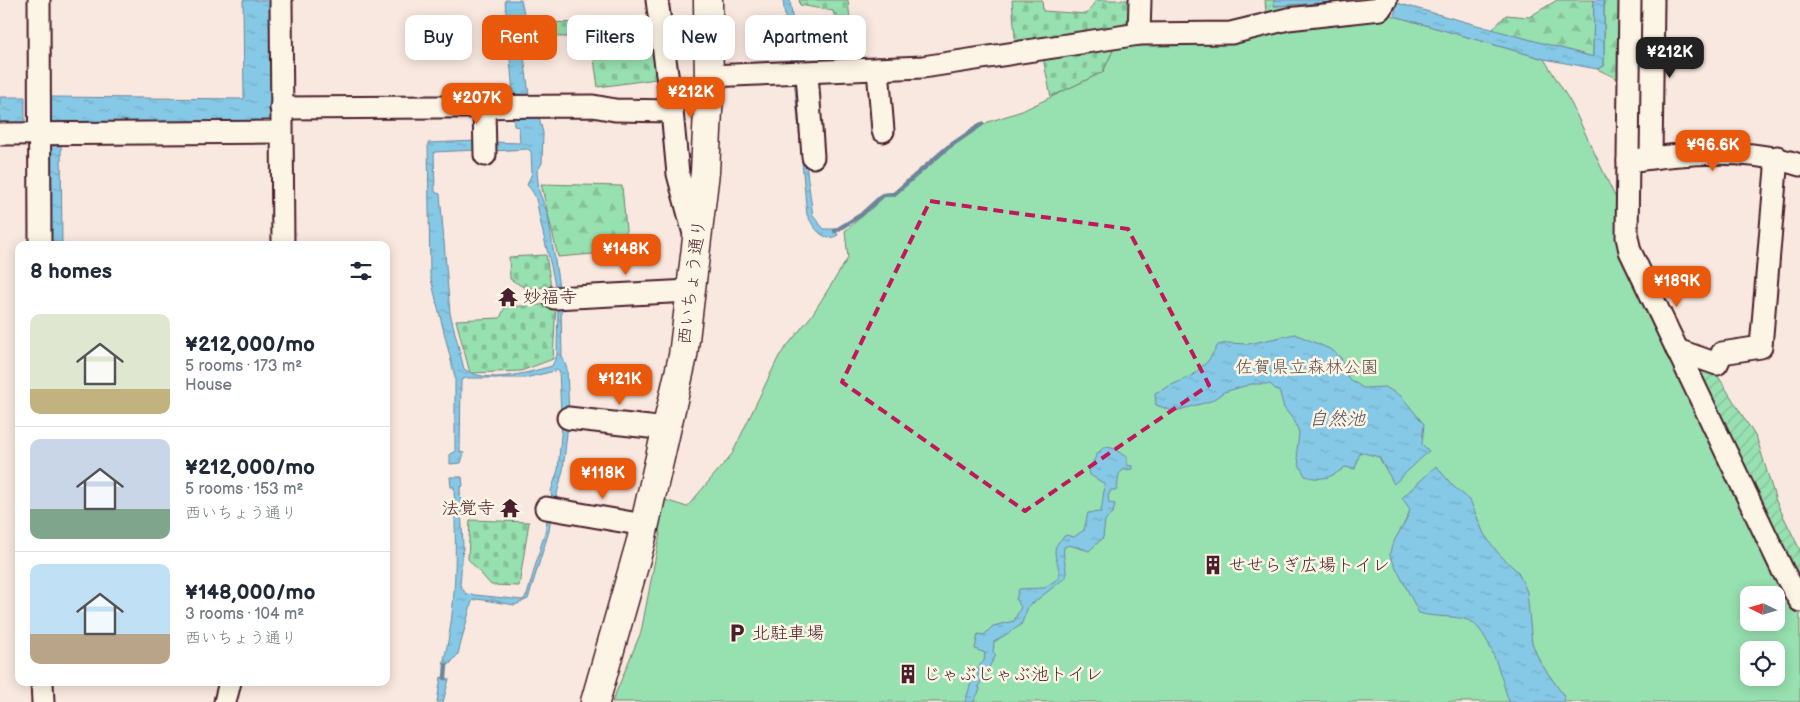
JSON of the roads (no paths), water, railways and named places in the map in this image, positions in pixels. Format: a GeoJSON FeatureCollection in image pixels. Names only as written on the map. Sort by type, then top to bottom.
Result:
{"type":"FeatureCollection","features":[{"type":"Feature","properties":{"kind":"highway","name":"西いちょう通り"},"geometry":{"type":"LineString","coordinates":[[595,702],[644,526],[684,356],[705,172],[709,76],[708,0]]}},
{"type":"Feature","properties":{"kind":"street"},"geometry":{"type":"LineString","coordinates":[[39,0],[40,241]]}},
{"type":"Feature","properties":{"kind":"street"},"geometry":{"type":"LineString","coordinates":[[281,0],[283,241]]}},
{"type":"Feature","properties":{"kind":"street"},"geometry":{"type":"LineString","coordinates":[[657,0],[672,111],[678,174],[696,243]]}},
{"type":"Feature","properties":{"kind":"street"},"geometry":{"type":"LineString","coordinates":[[1140,0],[1140,34]]}},
{"type":"Feature","properties":{"kind":"street"},"geometry":{"type":"LineString","coordinates":[[709,76],[807,74],[923,67],[1140,34],[1231,33],[1288,19],[1380,9],[1386,0]]}},
{"type":"Feature","properties":{"kind":"street"},"geometry":{"type":"LineString","coordinates":[[1630,0],[1627,237],[1632,257],[1783,571],[1800,600]]}},
{"type":"Feature","properties":{"kind":"street"},"geometry":{"type":"LineString","coordinates":[[1651,158],[1653,0]]}},
{"type":"Feature","properties":{"kind":"street"},"geometry":{"type":"LineString","coordinates":[[878,69],[883,131]]}},
{"type":"Feature","properties":{"kind":"street"},"geometry":{"type":"LineString","coordinates":[[807,74],[813,157]]}},
{"type":"Feature","properties":{"kind":"street"},"geometry":{"type":"LineString","coordinates":[[281,108],[593,106],[615,110],[672,111]]}},
{"type":"Feature","properties":{"kind":"street"},"geometry":{"type":"LineString","coordinates":[[484,107],[484,148]]}},
{"type":"Feature","properties":{"kind":"street"},"geometry":{"type":"LineString","coordinates":[[0,134],[39,118],[282,132]]}},
{"type":"Feature","properties":{"kind":"street"},"geometry":{"type":"LineString","coordinates":[[1628,161],[1736,153],[1777,157],[1800,165]]}},
{"type":"Feature","properties":{"kind":"street"},"geometry":{"type":"LineString","coordinates":[[1677,350],[1717,364],[1722,354],[1761,347],[1777,157]]}},
{"type":"Feature","properties":{"kind":"street"},"geometry":{"type":"LineString","coordinates":[[558,297],[690,291]]}},
{"type":"Feature","properties":{"kind":"street"},"geometry":{"type":"LineString","coordinates":[[568,418],[667,429]]}},
{"type":"Feature","properties":{"kind":"street"},"geometry":{"type":"LineString","coordinates":[[551,509],[644,526]]}},
{"type":"Feature","properties":{"kind":"street"},"geometry":{"type":"LineString","coordinates":[[42,686],[42,702]]}},
{"type":"Feature","properties":{"kind":"street"},"geometry":{"type":"LineString","coordinates":[[225,702],[229,686]]}},
{"type":"Feature","properties":{"kind":"water"},"geometry":{"type":"Polygon","coordinates":[[[243,0],[270,0],[271,124],[50,123],[49,97],[244,99],[243,0]]]}},
{"type":"Feature","properties":{"kind":"water"},"geometry":{"type":"Polygon","coordinates":[[[505,0],[521,0],[524,15],[506,15],[505,0]]]}},
{"type":"Feature","properties":{"kind":"water"},"geometry":{"type":"Polygon","coordinates":[[[783,0],[790,0],[792,15],[785,15],[783,0]]]}},
{"type":"Feature","properties":{"kind":"water"},"geometry":{"type":"Polygon","coordinates":[[[1274,0],[1363,0],[1274,6],[1274,0]]]}},
{"type":"Feature","properties":{"kind":"water"},"geometry":{"type":"Polygon","coordinates":[[[1594,0],[1604,0],[1604,66],[1597,69],[1544,59],[1394,16],[1397,3],[1593,57],[1594,0]]]}},
{"type":"Feature","properties":{"kind":"water"},"geometry":{"type":"Polygon","coordinates":[[[510,60],[525,60],[529,95],[513,94],[510,60]]]}},
{"type":"Feature","properties":{"kind":"water"},"geometry":{"type":"Polygon","coordinates":[[[792,60],[798,60],[799,70],[794,71],[792,60]]]}},
{"type":"Feature","properties":{"kind":"water"},"geometry":{"type":"Polygon","coordinates":[[[794,78],[801,78],[807,172],[813,216],[824,229],[835,229],[838,235],[833,237],[823,236],[807,215],[794,78]]]}},
{"type":"Feature","properties":{"kind":"water"},"geometry":{"type":"Polygon","coordinates":[[[0,97],[25,97],[25,123],[0,124],[0,97]]]}},
{"type":"Feature","properties":{"kind":"water"},"geometry":{"type":"Polygon","coordinates":[[[513,116],[539,117],[543,133],[542,163],[537,172],[539,191],[548,215],[560,294],[556,293],[536,198],[527,185],[532,173],[531,152],[528,149],[492,151],[492,142],[520,143],[519,127],[514,126],[513,116]]]}},
{"type":"Feature","properties":{"kind":"water"},"geometry":{"type":"Polygon","coordinates":[[[476,141],[477,150],[434,152],[435,192],[440,194],[450,313],[464,369],[474,374],[496,377],[552,366],[557,355],[558,303],[561,303],[562,356],[567,369],[569,415],[561,414],[559,370],[525,378],[466,378],[461,380],[460,452],[464,453],[461,463],[450,464],[450,454],[455,452],[455,377],[430,275],[428,143],[476,141]]]}},
{"type":"Feature","properties":{"kind":"water"},"geometry":{"type":"Polygon","coordinates":[[[61,143],[62,241],[47,241],[46,144],[61,143]]]}},
{"type":"Feature","properties":{"kind":"water","name":"自然池"},"geometry":{"type":"Polygon","coordinates":[[[1295,334],[1332,350],[1341,358],[1348,378],[1363,388],[1385,387],[1401,396],[1424,424],[1422,444],[1429,451],[1394,484],[1379,457],[1360,452],[1355,469],[1345,467],[1326,478],[1305,476],[1299,464],[1297,451],[1299,433],[1295,422],[1284,408],[1280,393],[1270,384],[1252,384],[1224,392],[1211,401],[1179,410],[1170,410],[1156,405],[1155,393],[1193,375],[1208,361],[1218,345],[1227,343],[1249,344],[1295,334]]]}},
{"type":"Feature","properties":{"kind":"water"},"geometry":{"type":"Polygon","coordinates":[[[562,424],[568,424],[563,470],[555,502],[552,502],[551,491],[558,470],[562,424]]]}},
{"type":"Feature","properties":{"kind":"water"},"geometry":{"type":"Polygon","coordinates":[[[1104,447],[1114,449],[1127,457],[1127,465],[1132,466],[1132,469],[1123,470],[1119,474],[1117,490],[1111,490],[1108,496],[1109,503],[1115,504],[1113,513],[1105,520],[1103,538],[1089,551],[1069,545],[1064,547],[1066,577],[1028,607],[1021,625],[994,642],[993,652],[996,655],[979,685],[980,690],[973,702],[965,702],[971,683],[978,676],[977,668],[984,661],[985,653],[975,649],[978,634],[984,635],[993,626],[1014,621],[1021,607],[1016,600],[1019,589],[1044,588],[1059,578],[1055,555],[1056,546],[1066,535],[1074,537],[1084,530],[1088,513],[1101,512],[1105,484],[1090,475],[1089,469],[1098,453],[1104,447]]]}},
{"type":"Feature","properties":{"kind":"water"},"geometry":{"type":"Polygon","coordinates":[[[1436,466],[1453,486],[1470,500],[1484,534],[1497,552],[1518,572],[1527,592],[1532,643],[1540,662],[1564,696],[1565,702],[1509,702],[1489,644],[1476,625],[1462,618],[1431,616],[1419,613],[1390,556],[1390,551],[1410,509],[1402,498],[1436,466]]]}},
{"type":"Feature","properties":{"kind":"water"},"geometry":{"type":"Polygon","coordinates":[[[450,477],[462,477],[463,486],[460,487],[463,547],[460,585],[466,594],[523,600],[527,595],[546,528],[548,514],[551,516],[549,531],[528,599],[515,605],[477,599],[472,601],[458,654],[449,665],[443,664],[454,598],[455,576],[454,487],[451,487],[450,477]]]}},
{"type":"Feature","properties":{"kind":"water"},"geometry":{"type":"Polygon","coordinates":[[[441,677],[449,679],[443,702],[437,702],[441,677]]]}},
{"type":"Feature","properties":{"kind":"waterway"},"geometry":{"type":"LineString","coordinates":[[835,231],[861,215],[883,195],[894,194],[948,147],[982,124]]}},
{"type":"Feature","properties":{"kind":"waterway"},"geometry":{"type":"LineString","coordinates":[[445,678],[446,665]]}},
{"type":"Feature","properties":{"kind":"place","name":"妙福寺"},"geometry":{"type":"Point","coordinates":[508,297]}},
{"type":"Feature","properties":{"kind":"place","name":"法覚寺"},"geometry":{"type":"Point","coordinates":[510,508]}},
{"type":"Feature","properties":{"kind":"place","name":"せせらぎ広場トイレ"},"geometry":{"type":"Point","coordinates":[1213,565]}},
{"type":"Feature","properties":{"kind":"place","name":"北駐車場"},"geometry":{"type":"Point","coordinates":[737,633]}},
{"type":"Feature","properties":{"kind":"place","name":"じゃぶじゃぶ池トイレ"},"geometry":{"type":"Point","coordinates":[908,674]}},
{"type":"Feature","properties":{"kind":"park label","name":"佐賀県立森林公園"},"geometry":{"type":"Point","coordinates":[1307,367]}}]}
